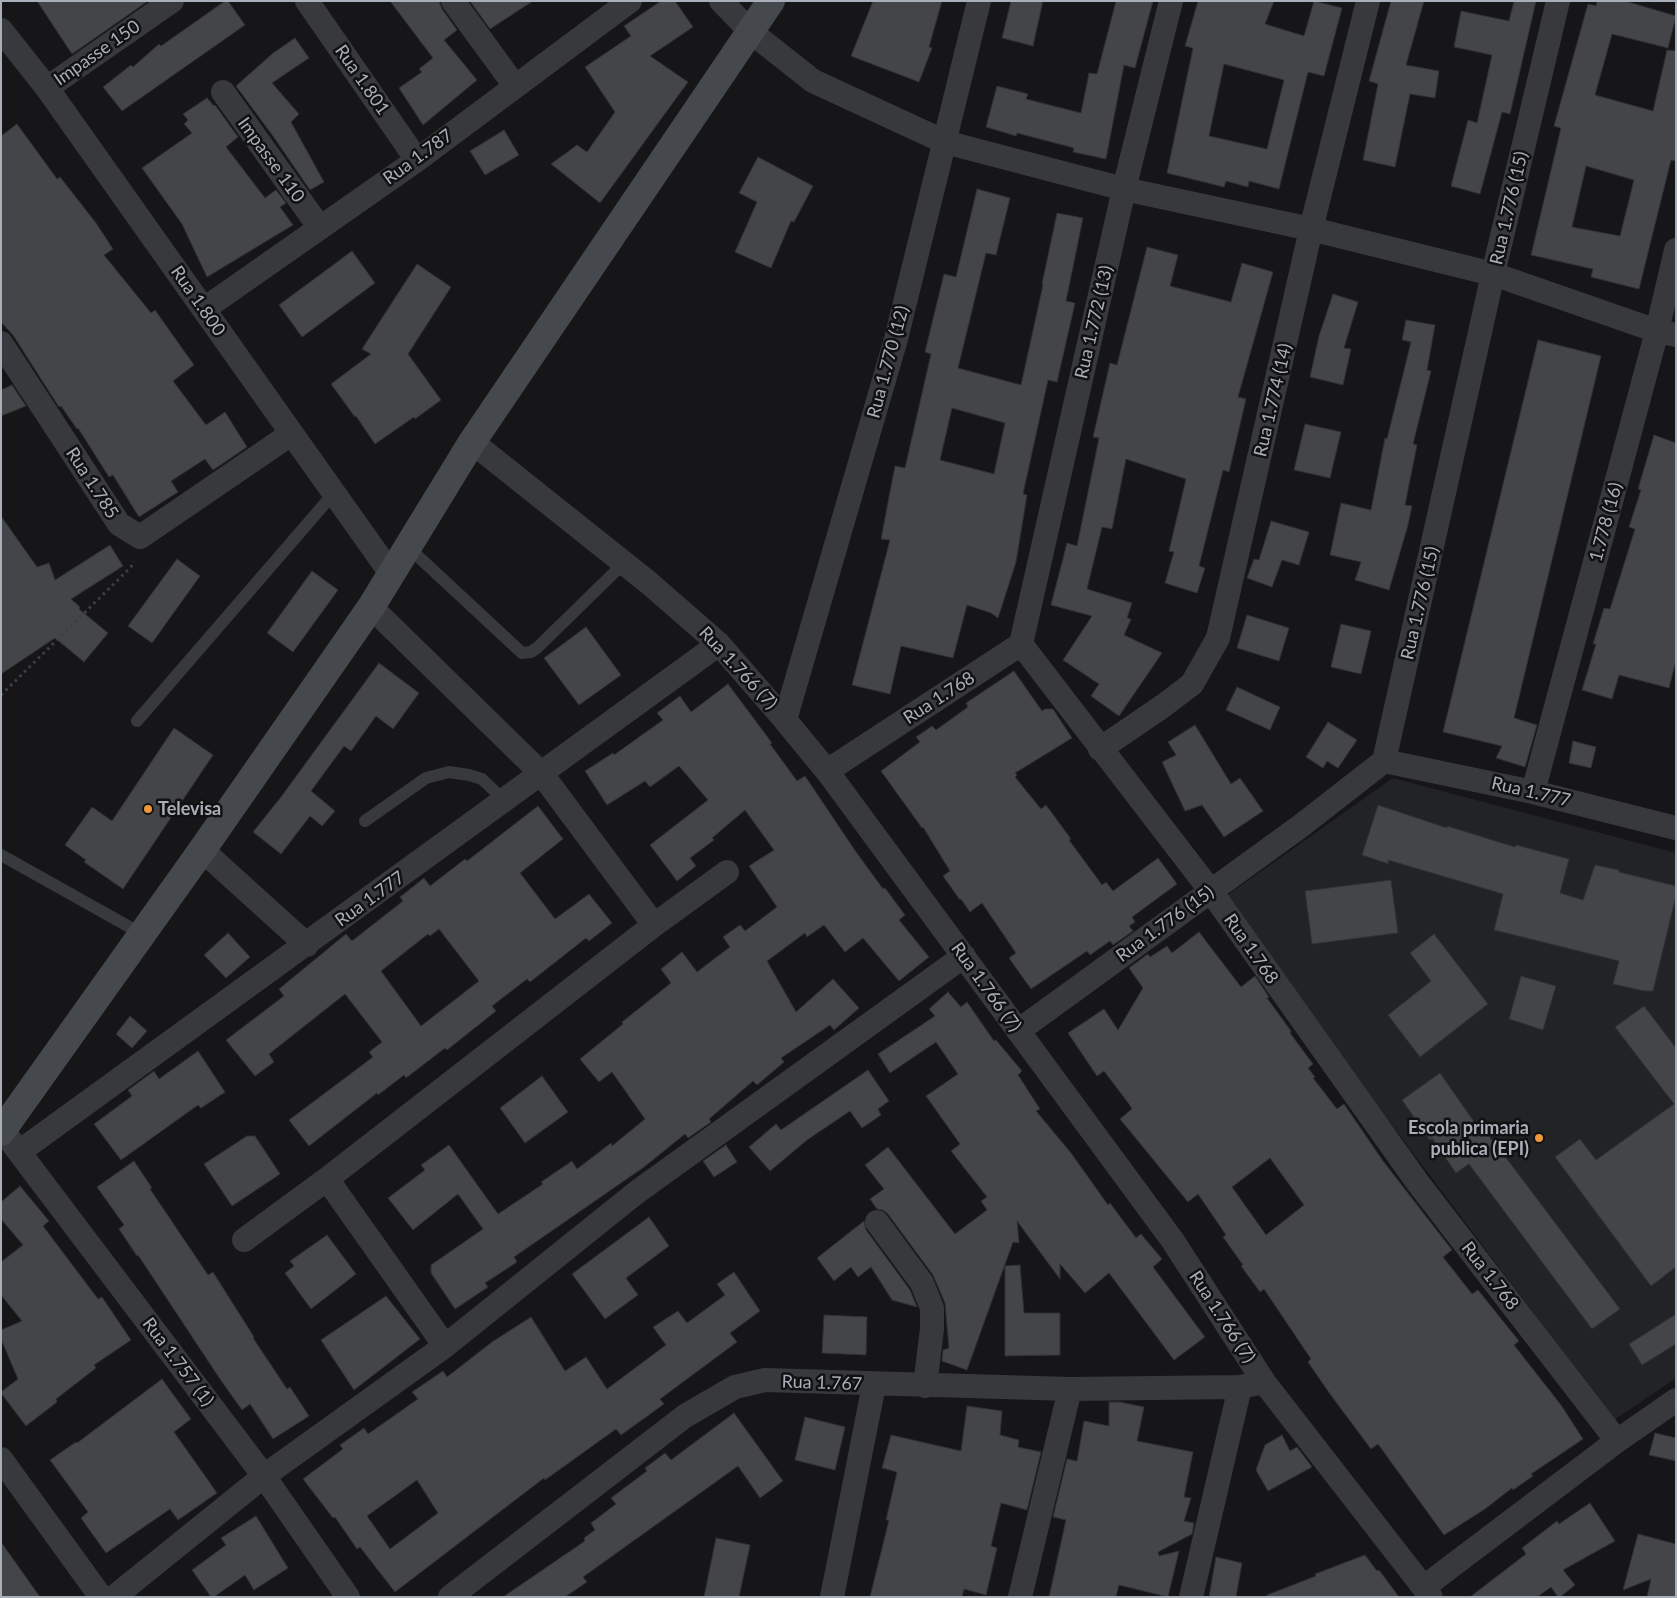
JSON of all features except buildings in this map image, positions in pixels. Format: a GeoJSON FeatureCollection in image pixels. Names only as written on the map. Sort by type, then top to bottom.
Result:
{"type":"FeatureCollection","features":[{"type":"Feature","properties":{"kind":"street","name":"Impasse 150"},"geometry":{"type":"LineString","coordinates":[[46,88],[172,1]]}},
{"type":"Feature","properties":{"kind":"street","name":"Rua 1.801"},"geometry":{"type":"LineString","coordinates":[[307,1],[417,160]]}},
{"type":"Feature","properties":{"kind":"street"},"geometry":{"type":"LineString","coordinates":[[453,1],[515,86]]}},
{"type":"Feature","properties":{"kind":"street","name":"Rua 1.787"},"geometry":{"type":"LineString","coordinates":[[204,309],[417,160],[630,1]]}},
{"type":"Feature","properties":{"kind":"street"},"geometry":{"type":"LineString","coordinates":[[720,1],[751,32],[813,81],[945,142],[1124,189],[1312,230],[1493,274],[1666,333]]}},
{"type":"Feature","properties":{"kind":"street"},"geometry":{"type":"LineString","coordinates":[[2,1131],[202,850],[371,607],[472,442],[771,1]]}},
{"type":"Feature","properties":{"kind":"street","name":"Rua 1.770 (12)"},"geometry":{"type":"LineString","coordinates":[[785,720],[896,339],[979,1]]}},
{"type":"Feature","properties":{"kind":"street","name":"Rua 1.772 (13)"},"geometry":{"type":"LineString","coordinates":[[1021,644],[1124,189],[1171,1]]}},
{"type":"Feature","properties":{"kind":"street","name":"Rua 1.774 (14)"},"geometry":{"type":"LineString","coordinates":[[1100,749],[1192,684],[1218,638],[1312,230],[1368,1]]}},
{"type":"Feature","properties":{"kind":"street","name":"Rua 1.776 (15)"},"geometry":{"type":"LineString","coordinates":[[1018,1031],[1302,825],[1384,761],[1493,274],[1558,1]]}},
{"type":"Feature","properties":{"kind":"street","name":"Rua 1.800"},"geometry":{"type":"LineString","coordinates":[[1,30],[46,88],[392,575]]}},
{"type":"Feature","properties":{"kind":"street","name":"Impasse 110"},"geometry":{"type":"LineString","coordinates":[[223,92],[320,228]]}},
{"type":"Feature","properties":{"kind":"street","name":"1.778 (16)"},"geometry":{"type":"LineString","coordinates":[[1533,792],[1666,333],[1676,250]]}},
{"type":"Feature","properties":{"kind":"street","name":"Rua 1.785"},"geometry":{"type":"LineString","coordinates":[[1,343],[118,524],[140,537]]}},
{"type":"Feature","properties":{"kind":"street"},"geometry":{"type":"LineString","coordinates":[[140,537],[291,434]]}},
{"type":"Feature","properties":{"kind":"street","name":"Rua 1.766 (7)"},"geometry":{"type":"LineString","coordinates":[[472,442],[624,563],[719,644],[785,720],[827,771],[1173,1241],[1264,1382],[1428,1592]]}},
{"type":"Feature","properties":{"kind":"street"},"geometry":{"type":"LineString","coordinates":[[371,607],[541,774],[654,925]]}},
{"type":"Feature","properties":{"kind":"street","name":"Rua 1.777"},"geometry":{"type":"LineString","coordinates":[[19,1152],[719,644]]}},
{"type":"Feature","properties":{"kind":"street","name":"Rua 1.768"},"geometry":{"type":"LineString","coordinates":[[827,771],[1021,644],[1210,890],[1418,1183],[1617,1442]]}},
{"type":"Feature","properties":{"kind":"street","name":"Rua 1.777"},"geometry":{"type":"LineString","coordinates":[[1384,761],[1533,792],[1676,828]]}},
{"type":"Feature","properties":{"kind":"street"},"geometry":{"type":"LineString","coordinates":[[202,850],[307,944]]}},
{"type":"Feature","properties":{"kind":"street"},"geometry":{"type":"LineString","coordinates":[[244,1240],[327,1179],[654,925],[727,872]]}},
{"type":"Feature","properties":{"kind":"street"},"geometry":{"type":"LineString","coordinates":[[114,1597],[264,1476],[444,1346],[637,1192],[964,956]]}},
{"type":"Feature","properties":{"kind":"street","name":"Rua 1.757 (1)"},"geometry":{"type":"LineString","coordinates":[[2,1131],[264,1476],[348,1597]]}},
{"type":"Feature","properties":{"kind":"street"},"geometry":{"type":"LineString","coordinates":[[327,1179],[444,1346]]}},
{"type":"Feature","properties":{"kind":"street"},"geometry":{"type":"LineString","coordinates":[[876,1222],[922,1283],[932,1308],[932,1329],[926,1386]]}},
{"type":"Feature","properties":{"kind":"street","name":"Rua 1.767"},"geometry":{"type":"LineString","coordinates":[[450,1597],[685,1416],[735,1387],[765,1380],[874,1385],[1070,1389],[1240,1387],[1264,1382]]}},
{"type":"Feature","properties":{"kind":"street"},"geometry":{"type":"LineString","coordinates":[[832,1597],[874,1385]]}},
{"type":"Feature","properties":{"kind":"street"},"geometry":{"type":"LineString","coordinates":[[1191,1597],[1240,1387]]}},
{"type":"Feature","properties":{"kind":"street"},"geometry":{"type":"LineString","coordinates":[[1020,1597],[1070,1389]]}},
{"type":"Feature","properties":{"kind":"street"},"geometry":{"type":"LineString","coordinates":[[1428,1592],[1617,1442],[1676,1400]]}},
{"type":"Feature","properties":{"kind":"street"},"geometry":{"type":"LineString","coordinates":[[1,1459],[101,1597]]}},
{"type":"Feature","properties":{"kind":"lane"},"geometry":{"type":"LineString","coordinates":[[137,721],[334,493]]}},
{"type":"Feature","properties":{"kind":"lane"},"geometry":{"type":"LineString","coordinates":[[408,547],[522,653],[531,652],[538,647],[624,563]]}},
{"type":"Feature","properties":{"kind":"lane"},"geometry":{"type":"LineString","coordinates":[[365,820],[426,778],[449,772],[482,779],[504,800]]}},
{"type":"Feature","properties":{"kind":"lane"},"geometry":{"type":"LineString","coordinates":[[1,855],[142,934]]}},
{"type":"Feature","properties":{"kind":"path"},"geometry":{"type":"LineString","coordinates":[[1,695],[131,567],[140,537]]}},
{"type":"Feature","properties":{"kind":"shaded area","name":"Escola primaria publica (EPI)"},"geometry":{"type":"Polygon","coordinates":[[[1393,778],[1676,853],[1676,1378],[1614,1420],[1222,899],[1393,778]]]}},
{"type":"Feature","properties":{"kind":"place","name":"Televisa"},"geometry":{"type":"Point","coordinates":[148,809]}},
{"type":"Feature","properties":{"kind":"place","name":"Escola primaria publica (EPI)"},"geometry":{"type":"Point","coordinates":[1539,1138]}}]}
